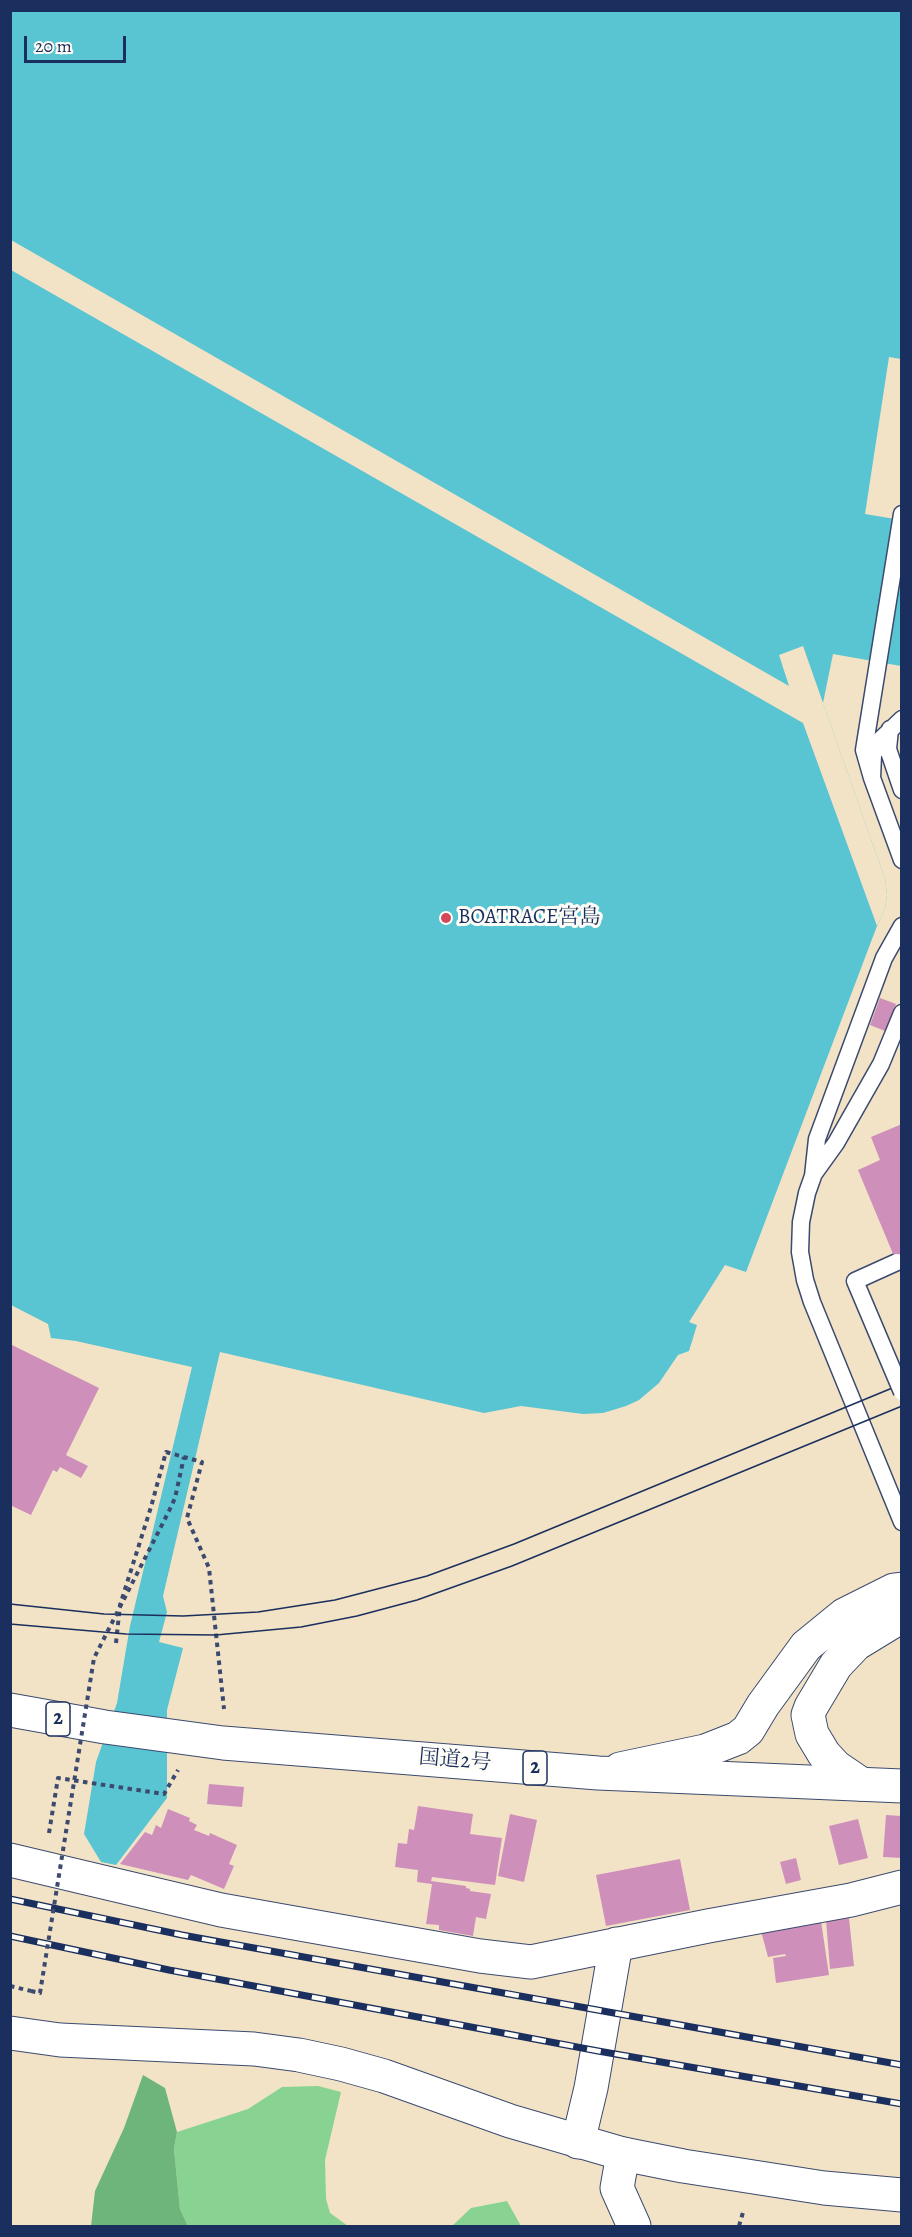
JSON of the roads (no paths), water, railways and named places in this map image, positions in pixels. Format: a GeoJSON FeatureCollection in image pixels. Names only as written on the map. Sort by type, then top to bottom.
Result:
{"type":"FeatureCollection","features":[{"type":"Feature","properties":{"kind":"main road"},"geometry":{"type":"LineString","coordinates":[[598,1773],[705,1751],[738,1738],[748,1730],[806,1646],[844,1615],[870,1600],[902,1589]]}},
{"type":"Feature","properties":{"kind":"main road"},"geometry":{"type":"LineString","coordinates":[[861,1784],[836,1767],[824,1754],[812,1734],[808,1715],[810,1707],[836,1665],[856,1644],[897,1619],[902,1613]]}},
{"type":"Feature","properties":{"kind":"main road","name":"国道2号"},"geometry":{"type":"LineString","coordinates":[[10,1710],[105,1727],[235,1744],[598,1773],[902,1786]]}},
{"type":"Feature","properties":{"kind":"main road"},"geometry":{"type":"LineString","coordinates":[[10,1860],[221,1910],[480,1956],[531,1962],[851,1900],[902,1887]]}},
{"type":"Feature","properties":{"kind":"main road"},"geometry":{"type":"LineString","coordinates":[[578,2142],[591,2088],[616,1944]]}},
{"type":"Feature","properties":{"kind":"main road"},"geometry":{"type":"LineString","coordinates":[[10,2033],[60,2040],[254,2049],[299,2055],[384,2076],[510,2121],[623,2154],[683,2166],[824,2188],[902,2195]]}},
{"type":"Feature","properties":{"kind":"main road"},"geometry":{"type":"LineString","coordinates":[[623,2154],[617,2188],[634,2226]]}},
{"type":"Feature","properties":{"kind":"lane"},"geometry":{"type":"LineString","coordinates":[[902,514],[864,750],[902,860]]}},
{"type":"Feature","properties":{"kind":"lane"},"geometry":{"type":"LineString","coordinates":[[872,778],[873,755],[880,740],[896,723]]}},
{"type":"Feature","properties":{"kind":"lane"},"geometry":{"type":"LineString","coordinates":[[896,723],[888,749],[902,790]]}},
{"type":"Feature","properties":{"kind":"lane"},"geometry":{"type":"LineString","coordinates":[[902,926],[884,957],[817,1139],[813,1176],[801,1222],[800,1252],[812,1302],[902,1522]]}},
{"type":"Feature","properties":{"kind":"lane"},"geometry":{"type":"LineString","coordinates":[[813,1176],[836,1143],[881,1064],[902,1013]]}},
{"type":"Feature","properties":{"kind":"lane"},"geometry":{"type":"LineString","coordinates":[[897,1262],[855,1281],[902,1392]]}},
{"type":"Feature","properties":{"kind":"water","name":"BOATRACE宮島"},"geometry":{"type":"Polygon","coordinates":[[[10,11],[901,11],[901,666],[833,654],[823,703],[885,879],[887,895],[885,909],[746,1272],[725,1265],[689,1322],[697,1325],[689,1351],[678,1355],[659,1383],[639,1400],[603,1413],[583,1414],[521,1406],[484,1413],[220,1352],[163,1596],[167,1612],[159,1642],[183,1648],[167,1710],[167,1798],[116,1865],[101,1862],[84,1834],[96,1762],[117,1703],[130,1626],[192,1367],[76,1341],[51,1338],[48,1324],[11,1305],[10,11]]]}},
{"type":"Feature","properties":{"kind":"tram line"},"geometry":{"type":"LineString","coordinates":[[10,1604],[104,1614],[183,1616],[258,1612],[335,1600],[427,1576],[514,1544],[902,1384]]}},
{"type":"Feature","properties":{"kind":"tram line"},"geometry":{"type":"LineString","coordinates":[[10,1624],[126,1634],[216,1635],[301,1627],[357,1616],[417,1600],[512,1566],[902,1406]]}},
{"type":"Feature","properties":{"kind":"railway"},"geometry":{"type":"LineString","coordinates":[[10,1899],[182,1935],[902,2065]]}},
{"type":"Feature","properties":{"kind":"railway"},"geometry":{"type":"LineString","coordinates":[[10,1936],[169,1970],[598,2051],[902,2104]]}},
{"type":"Feature","properties":{"kind":"place","name":"BOATRACE宮島"},"geometry":{"type":"Point","coordinates":[446,918]}}]}
